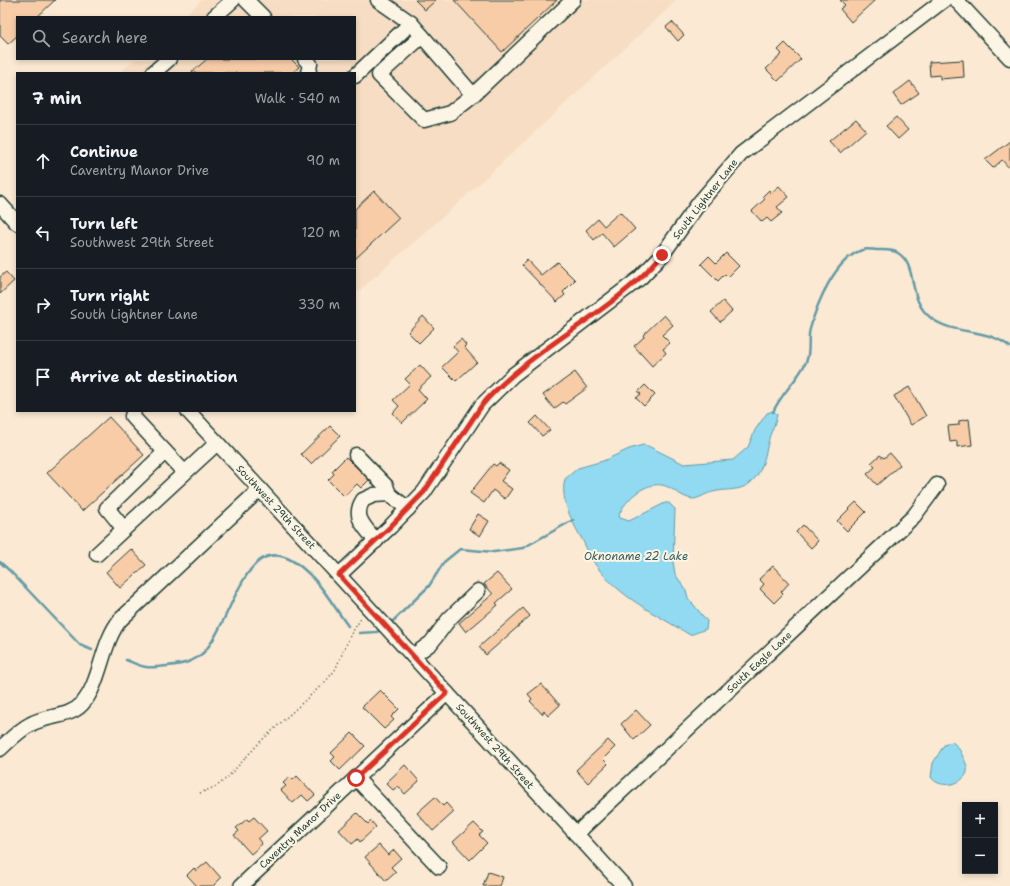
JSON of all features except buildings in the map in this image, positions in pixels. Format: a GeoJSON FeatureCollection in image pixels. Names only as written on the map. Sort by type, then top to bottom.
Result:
{"type":"FeatureCollection","features":[{"type":"Feature","properties":{"kind":"street"},"geometry":{"type":"LineString","coordinates":[[215,16],[233,0]]}},
{"type":"Feature","properties":{"kind":"street"},"geometry":{"type":"LineString","coordinates":[[246,0],[262,16]]}},
{"type":"Feature","properties":{"kind":"street"},"geometry":{"type":"LineString","coordinates":[[378,0],[411,23],[473,95]]}},
{"type":"Feature","properties":{"kind":"street"},"geometry":{"type":"LineString","coordinates":[[422,36],[379,75],[424,120],[450,113],[473,95],[573,0]]}},
{"type":"Feature","properties":{"kind":"street","name":"South Lightner Lane"},"geometry":{"type":"LineString","coordinates":[[339,575],[408,509],[433,481],[473,419],[492,394],[526,364],[640,278],[662,255],[699,203],[741,154],[944,0]]}},
{"type":"Feature","properties":{"kind":"street"},"geometry":{"type":"LineString","coordinates":[[956,0],[1010,58]]}},
{"type":"Feature","properties":{"kind":"street"},"geometry":{"type":"LineString","coordinates":[[356,75],[411,23]]}},
{"type":"Feature","properties":{"kind":"street"},"geometry":{"type":"LineString","coordinates":[[154,72],[168,60]]}},
{"type":"Feature","properties":{"kind":"street"},"geometry":{"type":"LineString","coordinates":[[306,60],[310,64],[308,72]]}},
{"type":"Feature","properties":{"kind":"street"},"geometry":{"type":"LineString","coordinates":[[0,204],[16,222]]}},
{"type":"Feature","properties":{"kind":"street"},"geometry":{"type":"LineString","coordinates":[[134,412],[132,416],[184,472]]}},
{"type":"Feature","properties":{"kind":"street","name":"Southwest 29th Street"},"geometry":{"type":"LineString","coordinates":[[189,412],[624,886]]}},
{"type":"Feature","properties":{"kind":"street"},"geometry":{"type":"LineString","coordinates":[[97,554],[217,443]]}},
{"type":"Feature","properties":{"kind":"street"},"geometry":{"type":"LineString","coordinates":[[124,530],[106,508],[166,452]]}},
{"type":"Feature","properties":{"kind":"street"},"geometry":{"type":"LineString","coordinates":[[356,455],[386,486],[389,494],[408,509]]}},
{"type":"Feature","properties":{"kind":"street","name":"South Eagle Lane"},"geometry":{"type":"LineString","coordinates":[[576,834],[914,516],[937,485]]}},
{"type":"Feature","properties":{"kind":"street"},"geometry":{"type":"LineString","coordinates":[[0,749],[18,732],[31,724],[75,710],[82,703],[90,690],[112,630],[120,620],[260,489]]}},
{"type":"Feature","properties":{"kind":"street"},"geometry":{"type":"LineString","coordinates":[[376,541],[362,523],[358,511],[363,500],[369,496],[389,494]]}},
{"type":"Feature","properties":{"kind":"street"},"geometry":{"type":"LineString","coordinates":[[413,656],[431,643],[448,619],[478,591]]}},
{"type":"Feature","properties":{"kind":"street","name":"Caventry Manor Drive"},"geometry":{"type":"LineString","coordinates":[[241,886],[447,693]]}},
{"type":"Feature","properties":{"kind":"street"},"geometry":{"type":"LineString","coordinates":[[356,778],[439,867]]}},
{"type":"Feature","properties":{"kind":"path"},"geometry":{"type":"LineString","coordinates":[[200,793],[217,786],[227,778],[261,741],[326,681],[335,670],[358,621],[370,609]]}},
{"type":"Feature","properties":{"kind":"shaded area"},"geometry":{"type":"Polygon","coordinates":[[[202,0],[677,0],[455,206],[356,293],[356,72],[120,72],[134,60],[356,60],[356,16],[184,16],[202,0]]]}},
{"type":"Feature","properties":{"kind":"water","name":"Oknoname 22 Lake"},"geometry":{"type":"Polygon","coordinates":[[[773,411],[777,414],[777,417],[770,435],[763,463],[757,476],[746,486],[738,489],[717,491],[693,499],[685,497],[666,486],[649,486],[642,489],[630,498],[619,515],[620,518],[629,521],[665,503],[669,503],[675,509],[673,561],[675,574],[686,590],[688,598],[707,621],[706,629],[690,635],[638,604],[604,576],[595,564],[569,514],[564,493],[565,479],[578,468],[603,461],[629,449],[643,445],[684,464],[733,460],[748,447],[755,430],[767,413],[773,411]]]}},
{"type":"Feature","properties":{"kind":"water"},"geometry":{"type":"Polygon","coordinates":[[[952,742],[961,752],[966,764],[967,772],[965,777],[956,783],[939,783],[934,781],[931,777],[933,763],[944,745],[952,742]]]}},
{"type":"Feature","properties":{"kind":"waterway"},"geometry":{"type":"LineString","coordinates":[[773,412],[776,405],[799,375],[806,362],[810,329],[817,307],[828,283],[843,262],[852,255],[864,249],[893,251],[898,253],[904,259],[911,274],[918,302],[931,318],[940,324],[991,337],[1010,347]]}},
{"type":"Feature","properties":{"kind":"waterway"},"geometry":{"type":"LineString","coordinates":[[391,623],[429,586],[444,562],[460,549],[494,552],[523,548],[573,520]]}},
{"type":"Feature","properties":{"kind":"waterway"},"geometry":{"type":"LineString","coordinates":[[126,660],[138,665],[155,667],[184,663],[192,661],[200,656],[214,637],[246,577],[258,562],[272,555],[290,559],[312,577],[326,594],[348,626]]}},
{"type":"Feature","properties":{"kind":"waterway"},"geometry":{"type":"LineString","coordinates":[[0,562],[80,645],[92,650]]}},
{"type":"Feature","properties":{"kind":"waterway"},"geometry":{"type":"LineString","coordinates":[[359,633],[376,632],[382,630]]}},
{"type":"Feature","properties":{"kind":"route"},"geometry":{"type":"LineString","coordinates":[[356,778],[447,693],[339,575],[390,527],[424,492],[449,458],[482,405],[503,383],[526,364],[620,295],[640,278],[662,255]]}}]}
